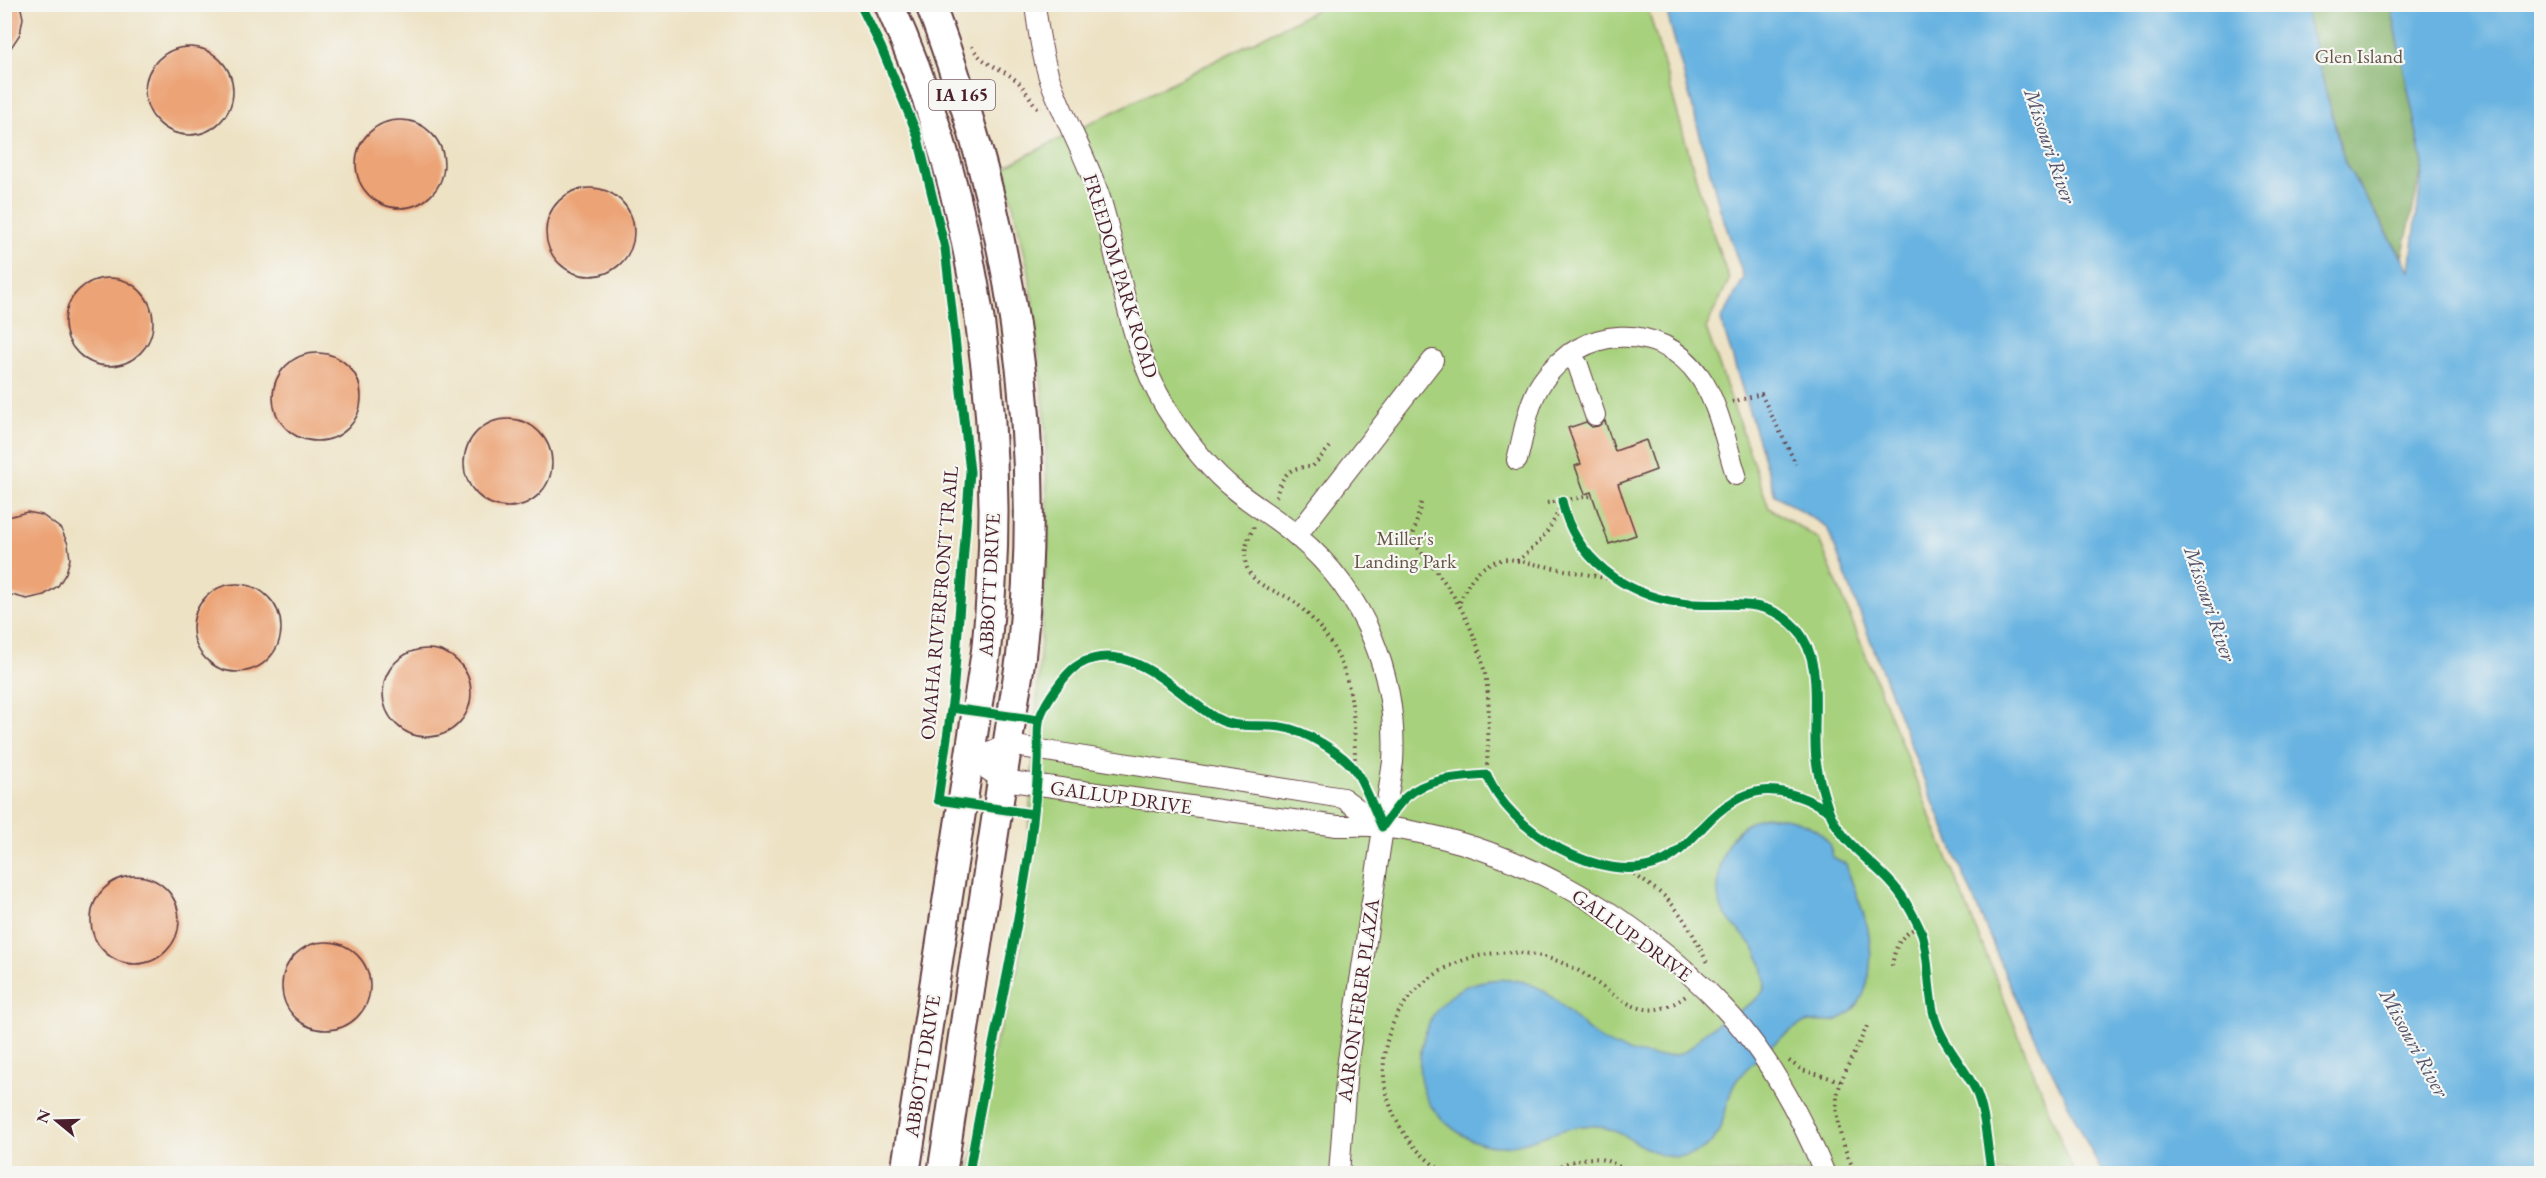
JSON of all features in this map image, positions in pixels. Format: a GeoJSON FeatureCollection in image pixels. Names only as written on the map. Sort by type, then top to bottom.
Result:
{"type":"FeatureCollection","features":[{"type":"Feature","properties":{"kind":"highway","name":"ABBOTT DRIVE"},"geometry":{"type":"LineString","coordinates":[[890,4],[937,133],[957,205],[984,352],[994,509],[992,597],[970,758],[905,1173]]}},
{"type":"Feature","properties":{"kind":"highway","name":"ABBOTT DRIVE"},"geometry":{"type":"LineString","coordinates":[[930,4],[956,77],[989,187],[1017,335],[1026,428],[1029,591],[1003,780],[942,1173]]}},
{"type":"Feature","properties":{"kind":"street","name":"FREEDOM PARK ROAD"},"geometry":{"type":"LineString","coordinates":[[1035,4],[1042,51],[1050,78],[1101,200],[1131,324],[1144,364],[1165,406],[1208,464],[1233,490],[1296,535],[1322,560],[1353,600],[1369,628],[1382,660],[1391,696],[1395,732],[1393,762],[1382,826]]}},
{"type":"Feature","properties":{"kind":"street"},"geometry":{"type":"LineString","coordinates":[[1517,460],[1532,404],[1540,384],[1551,369],[1569,354],[1602,338],[1622,335],[1660,344],[1689,363],[1701,378],[1714,407],[1736,475]]}},
{"type":"Feature","properties":{"kind":"street"},"geometry":{"type":"LineString","coordinates":[[1569,354],[1578,365],[1595,415]]}},
{"type":"Feature","properties":{"kind":"street"},"geometry":{"type":"LineString","coordinates":[[1296,535],[1433,360]]}},
{"type":"Feature","properties":{"kind":"street","name":"GALLUP DRIVE"},"geometry":{"type":"LineString","coordinates":[[970,758],[1008,745],[1342,798],[1382,826]]}},
{"type":"Feature","properties":{"kind":"street","name":"GALLUP DRIVE"},"geometry":{"type":"LineString","coordinates":[[970,758],[1003,780],[1338,826],[1382,826],[1473,849],[1519,865],[1566,887],[1654,946],[1699,984],[1774,1058],[1825,1173]]}},
{"type":"Feature","properties":{"kind":"street","name":"AARON FERER PLAZA"},"geometry":{"type":"LineString","coordinates":[[1339,1173],[1347,1067],[1382,826]]}},
{"type":"Feature","properties":{"kind":"path"},"geometry":{"type":"LineString","coordinates":[[968,36],[975,54],[1016,80],[1038,108],[1061,104]]}},
{"type":"Feature","properties":{"kind":"path"},"geometry":{"type":"LineString","coordinates":[[1714,407],[1761,394],[1796,464]]}},
{"type":"Feature","properties":{"kind":"path"},"geometry":{"type":"LineString","coordinates":[[1330,447],[1312,467],[1299,466],[1288,471],[1265,514],[1249,537],[1246,564],[1251,576],[1295,602],[1308,614],[1323,632],[1339,659],[1350,688],[1355,713],[1358,776]]}},
{"type":"Feature","properties":{"kind":"path"},"geometry":{"type":"LineString","coordinates":[[1547,503],[1591,496]]}},
{"type":"Feature","properties":{"kind":"path"},"geometry":{"type":"LineString","coordinates":[[1562,501],[1565,519]]}},
{"type":"Feature","properties":{"kind":"path"},"geometry":{"type":"LineString","coordinates":[[1517,561],[1527,554],[1550,528],[1562,501]]}},
{"type":"Feature","properties":{"kind":"path"},"geometry":{"type":"LineString","coordinates":[[1421,503],[1412,541],[1460,603],[1482,662],[1488,694],[1488,779],[1476,776]]}},
{"type":"Feature","properties":{"kind":"path"},"geometry":{"type":"LineString","coordinates":[[1460,603],[1465,587],[1476,573],[1497,559],[1615,580],[1624,584]]}},
{"type":"Feature","properties":{"kind":"path"},"geometry":{"type":"LineString","coordinates":[[1599,565],[1615,580]]}},
{"type":"Feature","properties":{"kind":"path"},"geometry":{"type":"LineString","coordinates":[[1347,764],[1358,776]]}},
{"type":"Feature","properties":{"kind":"path"},"geometry":{"type":"LineString","coordinates":[[1614,867],[1643,866]]}},
{"type":"Feature","properties":{"kind":"path"},"geometry":{"type":"LineString","coordinates":[[1447,1173],[1418,1152],[1402,1134],[1387,1100],[1382,1071],[1384,1048],[1393,1025],[1404,1006],[1422,986],[1441,972],[1465,960],[1510,952],[1536,955],[1560,962],[1579,971],[1619,1000],[1647,1010],[1674,1004],[1699,984],[1710,970],[1699,943],[1679,913],[1668,901],[1625,867]]}},
{"type":"Feature","properties":{"kind":"path"},"geometry":{"type":"LineString","coordinates":[[1892,966],[1894,950],[1900,939],[1918,926]]}},
{"type":"Feature","properties":{"kind":"path"},"geometry":{"type":"LineString","coordinates":[[1855,1173],[1840,1133],[1836,1110],[1841,1082],[1867,1026]]}},
{"type":"Feature","properties":{"kind":"path"},"geometry":{"type":"LineString","coordinates":[[1774,1058],[1802,1070],[1841,1082]]}},
{"type":"Feature","properties":{"kind":"path"},"geometry":{"type":"LineString","coordinates":[[1538,1173],[1580,1158],[1594,1156],[1617,1164],[1630,1173]]}},
{"type":"Feature","properties":{"kind":"green space","name":"Miller's Landing Park"},"geometry":{"type":"Polygon","coordinates":[[[1326,5],[1647,5],[1705,210],[1729,280],[1706,328],[1769,508],[1819,539],[2074,1173],[969,1174],[987,1073],[1020,960],[1048,534],[1045,415],[1029,272],[1004,167],[1326,5]]]}},
{"type":"Feature","properties":{"kind":"green space","name":"Glen Island"},"geometry":{"type":"Polygon","coordinates":[[[2303,5],[2391,5],[2423,164],[2402,257],[2345,163],[2303,5]]]}},
{"type":"Feature","properties":{"kind":"water","name":"Missouri River"},"geometry":{"type":"Polygon","coordinates":[[[1665,5],[2303,5],[2345,163],[2410,271],[2423,164],[2391,5],[2541,5],[2541,1173],[2102,1173],[2011,988],[1922,775],[1827,527],[1775,495],[1721,320],[1744,278],[1720,209],[1665,5]]]}},
{"type":"Feature","properties":{"kind":"water"},"geometry":{"type":"Polygon","coordinates":[[[1766,816],[1791,819],[1813,828],[1827,841],[1833,857],[1846,864],[1868,929],[1871,954],[1868,981],[1864,993],[1849,1014],[1833,1021],[1811,1022],[1796,1027],[1745,1070],[1734,1085],[1720,1128],[1708,1146],[1698,1152],[1683,1156],[1669,1156],[1657,1153],[1611,1130],[1597,1126],[1584,1126],[1509,1146],[1496,1146],[1478,1143],[1462,1135],[1440,1117],[1426,1098],[1420,1078],[1420,1058],[1429,1022],[1448,997],[1461,989],[1494,980],[1526,983],[1549,994],[1587,1029],[1611,1045],[1655,1056],[1671,1056],[1685,1052],[1708,1030],[1759,997],[1765,983],[1760,960],[1751,944],[1727,918],[1719,901],[1718,889],[1723,855],[1732,838],[1746,824],[1766,816]]]}},
{"type":"Feature","properties":{"kind":"building"},"geometry":{"type":"Polygon","coordinates":[[[4,4],[20,4],[23,18],[20,34],[4,58],[4,4]]]}},
{"type":"Feature","properties":{"kind":"building"},"geometry":{"type":"Polygon","coordinates":[[[189,47],[206,51],[220,60],[229,74],[233,91],[229,108],[220,122],[206,131],[189,135],[172,131],[158,122],[149,108],[145,91],[149,74],[158,60],[172,51],[189,47]]]}},
{"type":"Feature","properties":{"kind":"building"},"geometry":{"type":"Polygon","coordinates":[[[391,120],[409,120],[425,127],[437,139],[444,155],[444,173],[437,189],[425,201],[409,208],[391,208],[375,201],[363,189],[356,173],[356,155],[363,139],[375,127],[391,120]]]}},
{"type":"Feature","properties":{"kind":"building"},"geometry":{"type":"Polygon","coordinates":[[[590,188],[615,195],[627,207],[634,232],[627,257],[615,269],[590,276],[565,269],[553,257],[546,232],[553,207],[565,195],[590,188]]]}},
{"type":"Feature","properties":{"kind":"building"},"geometry":{"type":"Polygon","coordinates":[[[109,278],[126,282],[140,291],[149,305],[153,322],[149,339],[140,353],[126,362],[109,366],[92,362],[78,353],[69,339],[65,322],[69,305],[78,291],[92,282],[109,278]]]}},
{"type":"Feature","properties":{"kind":"building"},"geometry":{"type":"Polygon","coordinates":[[[317,353],[334,357],[348,366],[357,380],[361,397],[357,414],[348,428],[334,437],[317,441],[300,437],[286,428],[277,414],[273,397],[277,380],[286,366],[300,357],[317,353]]]}},
{"type":"Feature","properties":{"kind":"building"},"geometry":{"type":"Polygon","coordinates":[[[508,419],[533,426],[545,438],[552,463],[545,488],[533,500],[508,507],[483,500],[471,488],[464,463],[471,438],[483,426],[508,419]]]}},
{"type":"Feature","properties":{"kind":"building"},"geometry":{"type":"Polygon","coordinates":[[[1605,421],[1615,451],[1646,440],[1656,470],[1618,484],[1636,535],[1609,544],[1591,492],[1585,494],[1575,466],[1581,464],[1568,428],[1586,422],[1592,427],[1598,426],[1605,421]]]}},
{"type":"Feature","properties":{"kind":"building"},"geometry":{"type":"Polygon","coordinates":[[[27,512],[42,515],[61,529],[68,544],[70,559],[66,573],[58,586],[44,595],[27,599],[4,593],[4,518],[27,512]]]}},
{"type":"Feature","properties":{"kind":"building"},"geometry":{"type":"Polygon","coordinates":[[[237,584],[254,587],[268,597],[278,611],[281,628],[278,645],[268,659],[254,669],[237,672],[220,669],[206,659],[196,645],[193,628],[196,611],[206,597],[220,587],[237,584]]]}},
{"type":"Feature","properties":{"kind":"building"},"geometry":{"type":"Polygon","coordinates":[[[427,649],[452,656],[464,668],[471,693],[464,718],[452,730],[427,737],[402,730],[390,718],[383,693],[390,668],[402,656],[427,649]]]}},
{"type":"Feature","properties":{"kind":"building"},"geometry":{"type":"Polygon","coordinates":[[[135,876],[152,879],[166,889],[176,903],[179,920],[176,937],[166,951],[152,961],[135,964],[118,961],[104,951],[94,937],[91,920],[94,903],[104,889],[118,879],[135,876]]]}},
{"type":"Feature","properties":{"kind":"building"},"geometry":{"type":"Polygon","coordinates":[[[317,942],[335,942],[351,949],[363,961],[370,977],[370,995],[363,1011],[351,1023],[335,1030],[317,1030],[301,1023],[289,1011],[282,995],[282,977],[289,961],[301,949],[317,942]]]}},
{"type":"Feature","properties":{"kind":"cycle path","name":"OMAHA RIVERFRONT TRAIL"},"geometry":{"type":"LineString","coordinates":[[860,4],[881,47],[917,134],[945,248],[970,472],[953,696],[938,800],[1033,814]]}},
{"type":"Feature","properties":{"kind":"cycle path"},"geometry":{"type":"LineString","coordinates":[[1562,501],[1568,521],[1578,540],[1590,556],[1622,582],[1640,592],[1681,603],[1756,606],[1770,610],[1784,617],[1796,628],[1805,642],[1814,674],[1816,760],[1828,808],[1843,835],[1886,877],[1905,901],[1922,934],[1935,1019],[1943,1038],[1970,1080],[1979,1099],[1992,1174]]}},
{"type":"Feature","properties":{"kind":"cycle path"},"geometry":{"type":"LineString","coordinates":[[969,1174],[1029,853],[1037,785],[1039,722],[1055,690],[1080,664],[1098,658],[1116,658],[1133,662],[1166,681],[1220,720],[1237,725],[1281,727],[1312,738],[1333,750],[1351,765],[1382,827],[1403,800],[1423,786],[1444,780],[1487,775],[1498,796],[1515,815],[1536,834],[1560,849],[1586,860],[1612,867],[1638,868],[1661,862],[1673,855],[1718,812],[1748,794],[1777,791],[1810,801],[1829,811]]}},
{"type":"Feature","properties":{"kind":"cycle path","name":"OMAHA RIVERFRONT TRAIL"},"geometry":{"type":"LineString","coordinates":[[951,708],[1039,720]]}}]}
